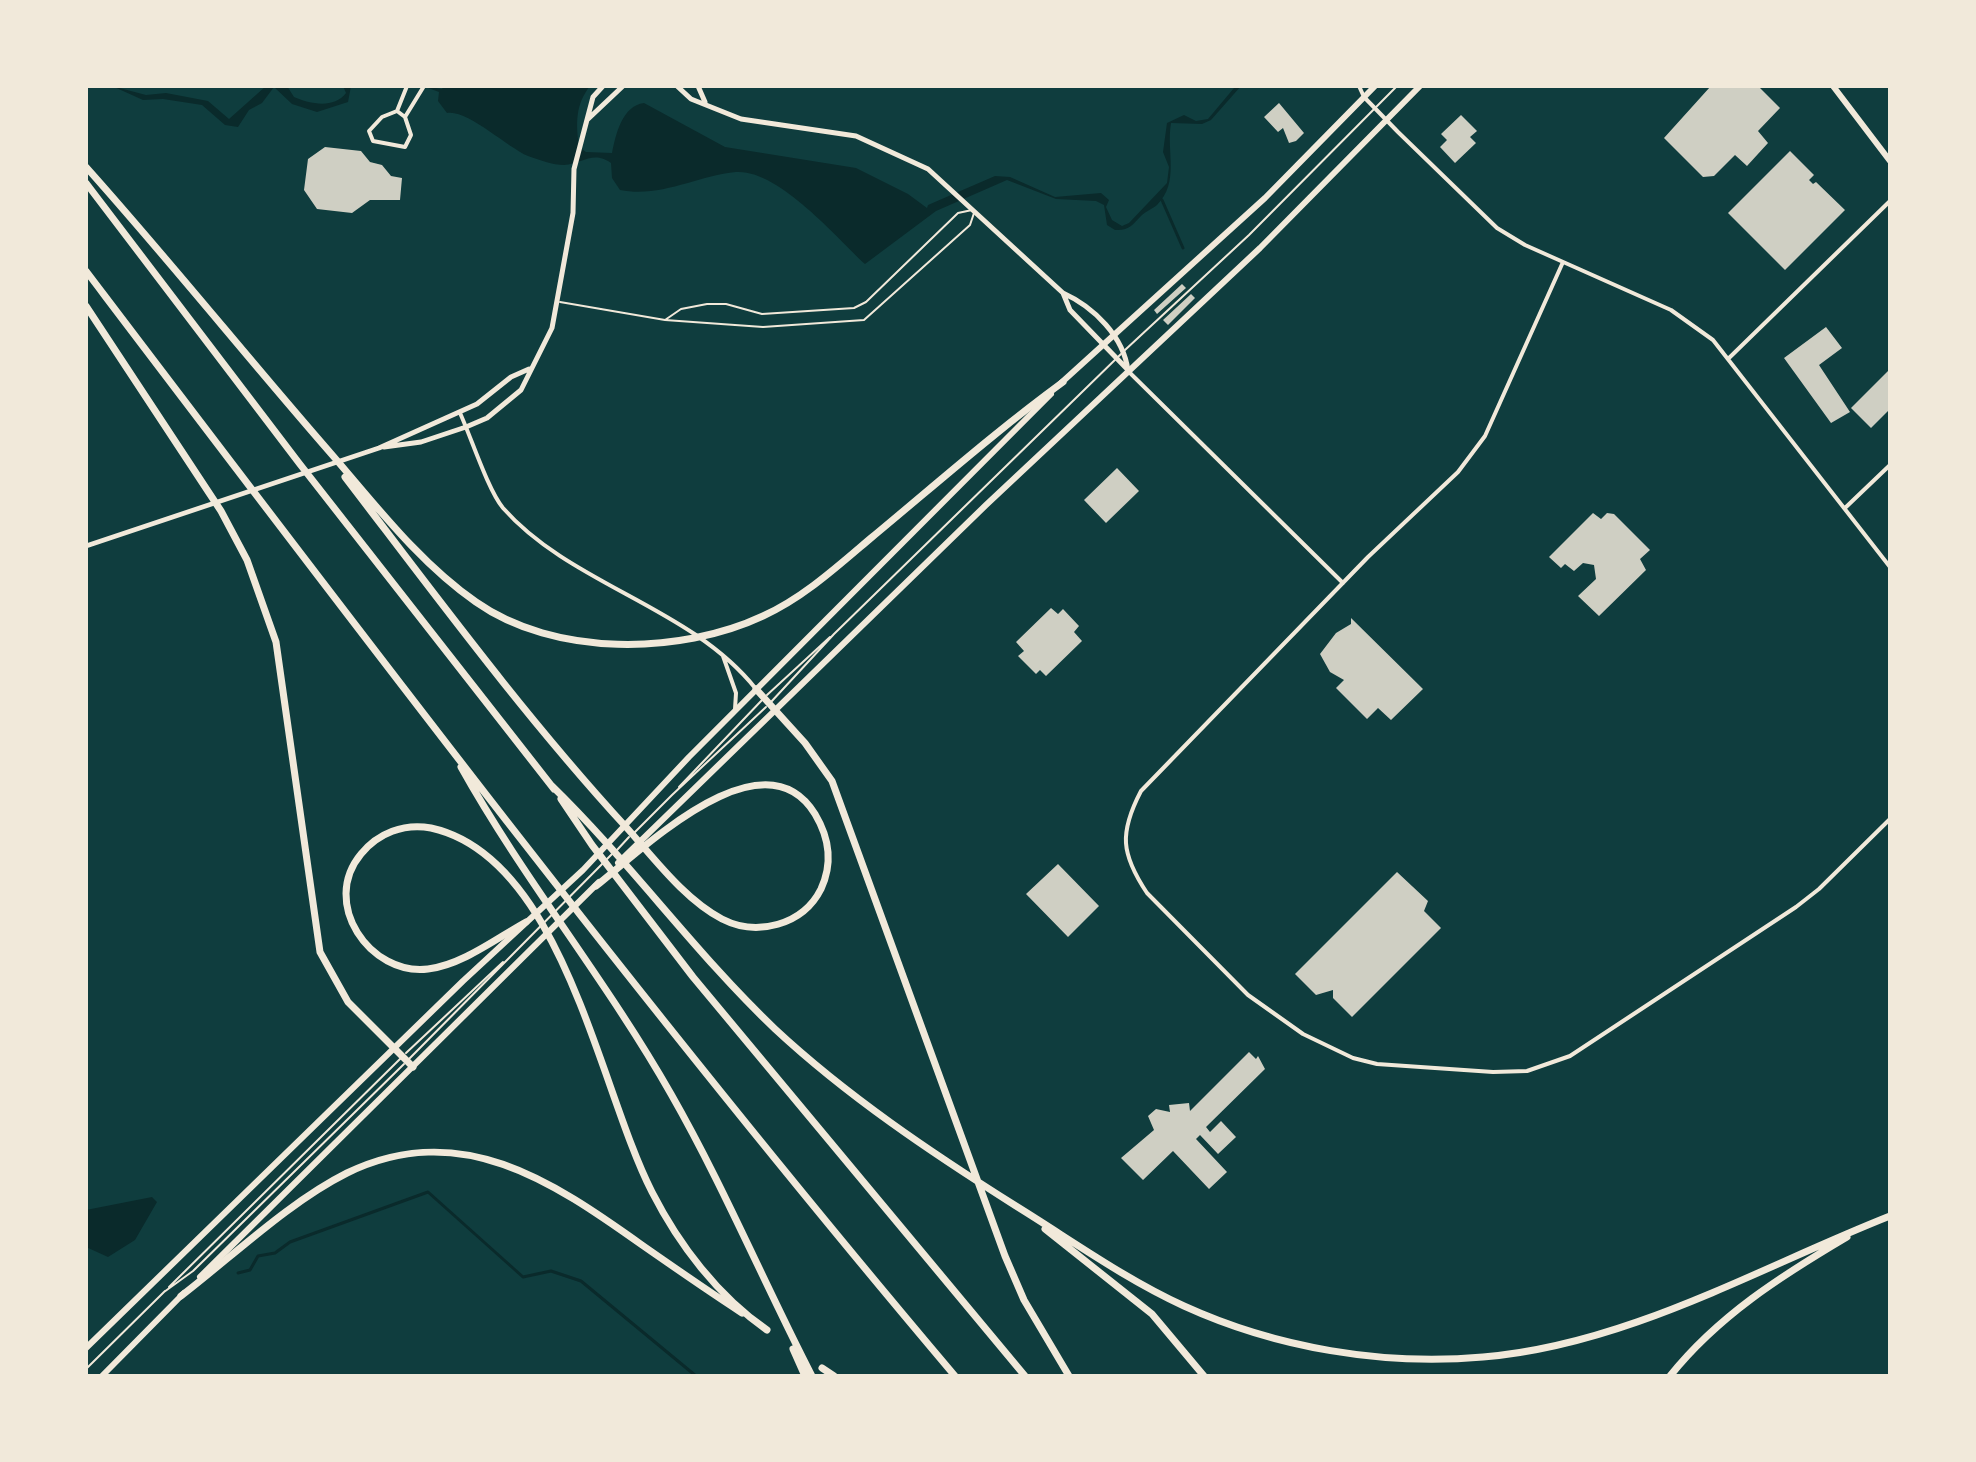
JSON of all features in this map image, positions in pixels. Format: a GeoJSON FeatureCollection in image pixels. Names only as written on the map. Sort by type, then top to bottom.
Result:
{"type":"FeatureCollection","features":[{"type":"Feature","properties":{"kind":"highway"},"geometry":{"type":"LineString","coordinates":[[86,167],[302,421],[433,566],[478,604],[543,632],[601,645],[666,643],[733,628],[766,615],[821,579],[987,438],[1063,382]]}},
{"type":"Feature","properties":{"kind":"highway"},"geometry":{"type":"LineString","coordinates":[[86,183],[299,463],[552,786],[592,845],[693,977],[1025,1376]]}},
{"type":"Feature","properties":{"kind":"highway"},"geometry":{"type":"LineString","coordinates":[[86,271],[583,916],[955,1376]]}},
{"type":"Feature","properties":{"kind":"highway"},"geometry":{"type":"LineString","coordinates":[[86,306],[221,511],[264,600],[279,656],[320,952],[348,1002],[407,1062]]}},
{"type":"Feature","properties":{"kind":"highway"},"geometry":{"type":"LineString","coordinates":[[302,421],[544,734],[617,818],[657,862],[709,910],[749,928],[777,925],[806,910],[828,874],[827,837],[817,817],[794,794],[769,785],[745,785],[716,796],[681,820],[596,886]]}},
{"type":"Feature","properties":{"kind":"highway"},"geometry":{"type":"LineString","coordinates":[[756,689],[805,743],[832,781],[1005,1256],[1024,1300],[1069,1376]]}},
{"type":"Feature","properties":{"kind":"highway"},"geometry":{"type":"LineString","coordinates":[[448,744],[500,836],[541,893],[671,1094],[812,1376]]}},
{"type":"Feature","properties":{"kind":"highway"},"geometry":{"type":"LineString","coordinates":[[552,786],[603,835],[683,933],[775,1028],[839,1082],[962,1172],[1116,1268],[1197,1311],[1275,1338],[1341,1353],[1419,1360],[1486,1357],[1596,1335],[1890,1216]]}},
{"type":"Feature","properties":{"kind":"highway"},"geometry":{"type":"LineString","coordinates":[[181,1296],[313,1194],[348,1173],[406,1154],[444,1152],[487,1159],[526,1171],[571,1194],[764,1328],[684,1248],[652,1194],[554,945],[497,865],[472,845],[441,831],[418,826],[392,830],[374,841],[359,855],[349,877],[347,896],[355,929],[369,949],[386,962],[406,970],[447,965],[526,922]]}},
{"type":"Feature","properties":{"kind":"highway"},"geometry":{"type":"LineString","coordinates":[[1005,1199],[1152,1314],[1204,1376]]}},
{"type":"Feature","properties":{"kind":"highway"},"geometry":{"type":"LineString","coordinates":[[1670,1376],[1721,1323],[1770,1282],[1873,1222]]}},
{"type":"Feature","properties":{"kind":"highway"},"geometry":{"type":"LineString","coordinates":[[772,1299],[805,1376]]}},
{"type":"Feature","properties":{"kind":"highway"},"geometry":{"type":"LineString","coordinates":[[822,1368],[834,1376]]}},
{"type":"Feature","properties":{"kind":"main road"},"geometry":{"type":"LineString","coordinates":[[86,1348],[393,1049],[583,870],[756,689],[1063,382],[1265,198],[1375,86]]}},
{"type":"Feature","properties":{"kind":"main road"},"geometry":{"type":"LineString","coordinates":[[102,1376],[407,1062],[596,886],[769,704],[1128,371],[1420,86]]}},
{"type":"Feature","properties":{"kind":"main road"},"geometry":{"type":"LineString","coordinates":[[1833,86],[1890,161]]}},
{"type":"Feature","properties":{"kind":"street"},"geometry":{"type":"LineString","coordinates":[[397,111],[405,117],[411,135],[405,147],[373,141],[369,131],[382,117],[397,111],[407,86]]}},
{"type":"Feature","properties":{"kind":"street"},"geometry":{"type":"LineString","coordinates":[[405,117],[424,86]]}},
{"type":"Feature","properties":{"kind":"street"},"geometry":{"type":"LineString","coordinates":[[379,448],[421,442],[466,427],[487,418],[521,390],[552,328],[573,213],[574,169],[593,97],[603,86]]}},
{"type":"Feature","properties":{"kind":"street"},"geometry":{"type":"LineString","coordinates":[[586,121],[623,86]]}},
{"type":"Feature","properties":{"kind":"street"},"geometry":{"type":"LineString","coordinates":[[677,86],[691,99],[706,102],[741,119],[868,140],[928,169],[1063,293],[1080,301],[1114,335],[1126,350],[1128,371]]}},
{"type":"Feature","properties":{"kind":"street"},"geometry":{"type":"LineString","coordinates":[[698,86],[706,102]]}},
{"type":"Feature","properties":{"kind":"street"},"geometry":{"type":"LineString","coordinates":[[1359,86],[1364,97],[1387,121],[1497,228],[1563,262],[1674,312],[1699,329],[1729,358],[1890,567]]}},
{"type":"Feature","properties":{"kind":"street"},"geometry":{"type":"LineString","coordinates":[[1729,358],[1890,201]]}},
{"type":"Feature","properties":{"kind":"street"},"geometry":{"type":"LineString","coordinates":[[1563,262],[1485,436],[1458,472],[1157,771],[1132,807],[1124,840],[1135,876],[1147,893],[1248,995],[1303,1034],[1353,1058],[1401,1068],[1527,1071],[1570,1056],[1796,907],[1819,889],[1890,819]]}},
{"type":"Feature","properties":{"kind":"street"},"geometry":{"type":"LineString","coordinates":[[1063,293],[1070,310],[1115,359],[1343,584]]}},
{"type":"Feature","properties":{"kind":"street"},"geometry":{"type":"LineString","coordinates":[[86,546],[379,448],[417,428],[460,413],[529,369]]}},
{"type":"Feature","properties":{"kind":"street"},"geometry":{"type":"LineString","coordinates":[[460,413],[501,506],[541,544],[637,598],[722,654],[756,689]]}},
{"type":"Feature","properties":{"kind":"street"},"geometry":{"type":"LineString","coordinates":[[1845,508],[1890,465]]}},
{"type":"Feature","properties":{"kind":"street"},"geometry":{"type":"LineString","coordinates":[[722,654],[737,700],[735,711]]}},
{"type":"Feature","properties":{"kind":"lane"},"geometry":{"type":"LineString","coordinates":[[672,795],[769,704],[834,634],[1115,359],[1249,235],[1397,86]]}},
{"type":"Feature","properties":{"kind":"lane"},"geometry":{"type":"LineString","coordinates":[[558,302],[665,320],[763,327],[864,320],[970,225],[975,210],[958,213],[866,302],[854,308],[762,314],[726,304],[707,304],[681,309],[665,320]]}},
{"type":"Feature","properties":{"kind":"lane"},"geometry":{"type":"LineString","coordinates":[[164,1292],[193,1271],[407,1062],[672,795],[769,704],[834,634]]}},
{"type":"Feature","properties":{"kind":"lane"},"geometry":{"type":"LineString","coordinates":[[86,1369],[407,1062],[512,954]]}},
{"type":"Feature","properties":{"kind":"water"},"geometry":{"type":"Polygon","coordinates":[[[112,86],[146,95],[166,93],[208,101],[229,119],[266,86],[287,86],[294,97],[322,104],[341,98],[346,93],[343,86],[351,86],[348,102],[317,112],[292,104],[274,87],[262,103],[249,110],[238,127],[225,125],[202,105],[163,99],[143,100],[112,86]]]}},
{"type":"Feature","properties":{"kind":"water"},"geometry":{"type":"Polygon","coordinates":[[[423,86],[442,89],[444,86],[590,86],[579,108],[577,123],[579,147],[586,152],[612,153],[625,115],[636,105],[644,103],[725,147],[856,168],[908,194],[927,208],[995,176],[1010,177],[1055,197],[1101,193],[1109,200],[1106,207],[1112,220],[1122,226],[1129,223],[1167,183],[1169,167],[1163,152],[1167,123],[1184,115],[1196,121],[1208,119],[1234,88],[1241,86],[1211,120],[1202,124],[1171,123],[1171,166],[1168,187],[1157,205],[1127,228],[1115,230],[1107,225],[1104,205],[1096,201],[1056,199],[1007,180],[936,211],[865,264],[823,222],[770,181],[736,172],[664,189],[620,190],[612,178],[611,163],[605,159],[593,158],[564,165],[528,156],[476,122],[447,113],[438,101],[439,92],[423,86]]]}},
{"type":"Feature","properties":{"kind":"water"},"geometry":{"type":"Polygon","coordinates":[[[152,1197],[157,1202],[135,1240],[108,1257],[86,1247],[86,1210],[152,1197]]]}},
{"type":"Feature","properties":{"kind":"building"},"geometry":{"type":"Polygon","coordinates":[[[1758,86],[1780,108],[1758,131],[1768,143],[1747,166],[1735,155],[1714,176],[1703,177],[1664,138],[1710,87],[1758,86]]]}},
{"type":"Feature","properties":{"kind":"building"},"geometry":{"type":"Polygon","coordinates":[[[1279,103],[1304,133],[1296,141],[1289,143],[1283,128],[1278,132],[1264,117],[1279,103]]]}},
{"type":"Feature","properties":{"kind":"building"},"geometry":{"type":"Polygon","coordinates":[[[1461,115],[1477,131],[1470,137],[1476,143],[1455,163],[1440,147],[1447,140],[1441,134],[1461,115]]]}},
{"type":"Feature","properties":{"kind":"building"},"geometry":{"type":"Polygon","coordinates":[[[325,147],[361,151],[370,162],[382,165],[391,176],[402,178],[400,200],[370,200],[352,213],[317,209],[304,190],[308,159],[325,147]]]}},
{"type":"Feature","properties":{"kind":"building"},"geometry":{"type":"Polygon","coordinates":[[[1790,151],[1814,175],[1809,180],[1813,184],[1816,182],[1845,210],[1785,270],[1728,213],[1790,151]]]}},
{"type":"Feature","properties":{"kind":"building"},"geometry":{"type":"Polygon","coordinates":[[[1182,284],[1186,288],[1157,314],[1154,310],[1182,284]]]}},
{"type":"Feature","properties":{"kind":"building"},"geometry":{"type":"Polygon","coordinates":[[[1191,294],[1195,298],[1168,325],[1163,320],[1191,294]]]}},
{"type":"Feature","properties":{"kind":"building"},"geometry":{"type":"Polygon","coordinates":[[[1826,327],[1842,348],[1819,365],[1850,412],[1831,423],[1784,358],[1826,327]]]}},
{"type":"Feature","properties":{"kind":"building"},"geometry":{"type":"Polygon","coordinates":[[[1890,369],[1890,409],[1871,428],[1851,408],[1890,369]]]}},
{"type":"Feature","properties":{"kind":"building"},"geometry":{"type":"Polygon","coordinates":[[[1117,468],[1139,491],[1106,523],[1084,500],[1117,468]]]}},
{"type":"Feature","properties":{"kind":"building"},"geometry":{"type":"Polygon","coordinates":[[[1593,513],[1601,519],[1607,513],[1614,514],[1650,550],[1640,559],[1646,570],[1599,616],[1578,596],[1596,579],[1594,565],[1583,563],[1574,571],[1565,564],[1561,568],[1549,557],[1593,513]]]}},
{"type":"Feature","properties":{"kind":"building"},"geometry":{"type":"Polygon","coordinates":[[[1051,608],[1058,614],[1063,609],[1079,626],[1074,632],[1082,641],[1046,676],[1040,670],[1036,674],[1018,656],[1024,651],[1016,642],[1051,608]]]}},
{"type":"Feature","properties":{"kind":"building"},"geometry":{"type":"Polygon","coordinates":[[[1351,618],[1423,689],[1391,720],[1378,708],[1367,719],[1336,688],[1344,680],[1330,672],[1320,654],[1336,633],[1351,624],[1351,618]]]}},
{"type":"Feature","properties":{"kind":"building"},"geometry":{"type":"Polygon","coordinates":[[[1058,864],[1099,906],[1068,937],[1026,894],[1058,864]]]}},
{"type":"Feature","properties":{"kind":"building"},"geometry":{"type":"Polygon","coordinates":[[[1397,872],[1428,901],[1424,911],[1441,928],[1352,1017],[1333,998],[1333,990],[1316,995],[1295,974],[1397,872]]]}},
{"type":"Feature","properties":{"kind":"building"},"geometry":{"type":"Polygon","coordinates":[[[1249,1052],[1256,1059],[1258,1056],[1265,1069],[1206,1127],[1210,1132],[1221,1121],[1236,1137],[1218,1154],[1200,1135],[1196,1139],[1227,1172],[1209,1189],[1173,1151],[1143,1180],[1121,1158],[1154,1130],[1148,1116],[1156,1109],[1170,1112],[1169,1105],[1189,1103],[1190,1111],[1249,1052]]]}},
{"type":"Feature","properties":{"kind":"waterway"},"geometry":{"type":"LineString","coordinates":[[1162,200],[1183,248]]}},
{"type":"Feature","properties":{"kind":"waterway"},"geometry":{"type":"LineString","coordinates":[[238,1273],[250,1270],[258,1256],[275,1253],[290,1242],[428,1192],[523,1277],[551,1271],[581,1281],[696,1376]]}}]}
